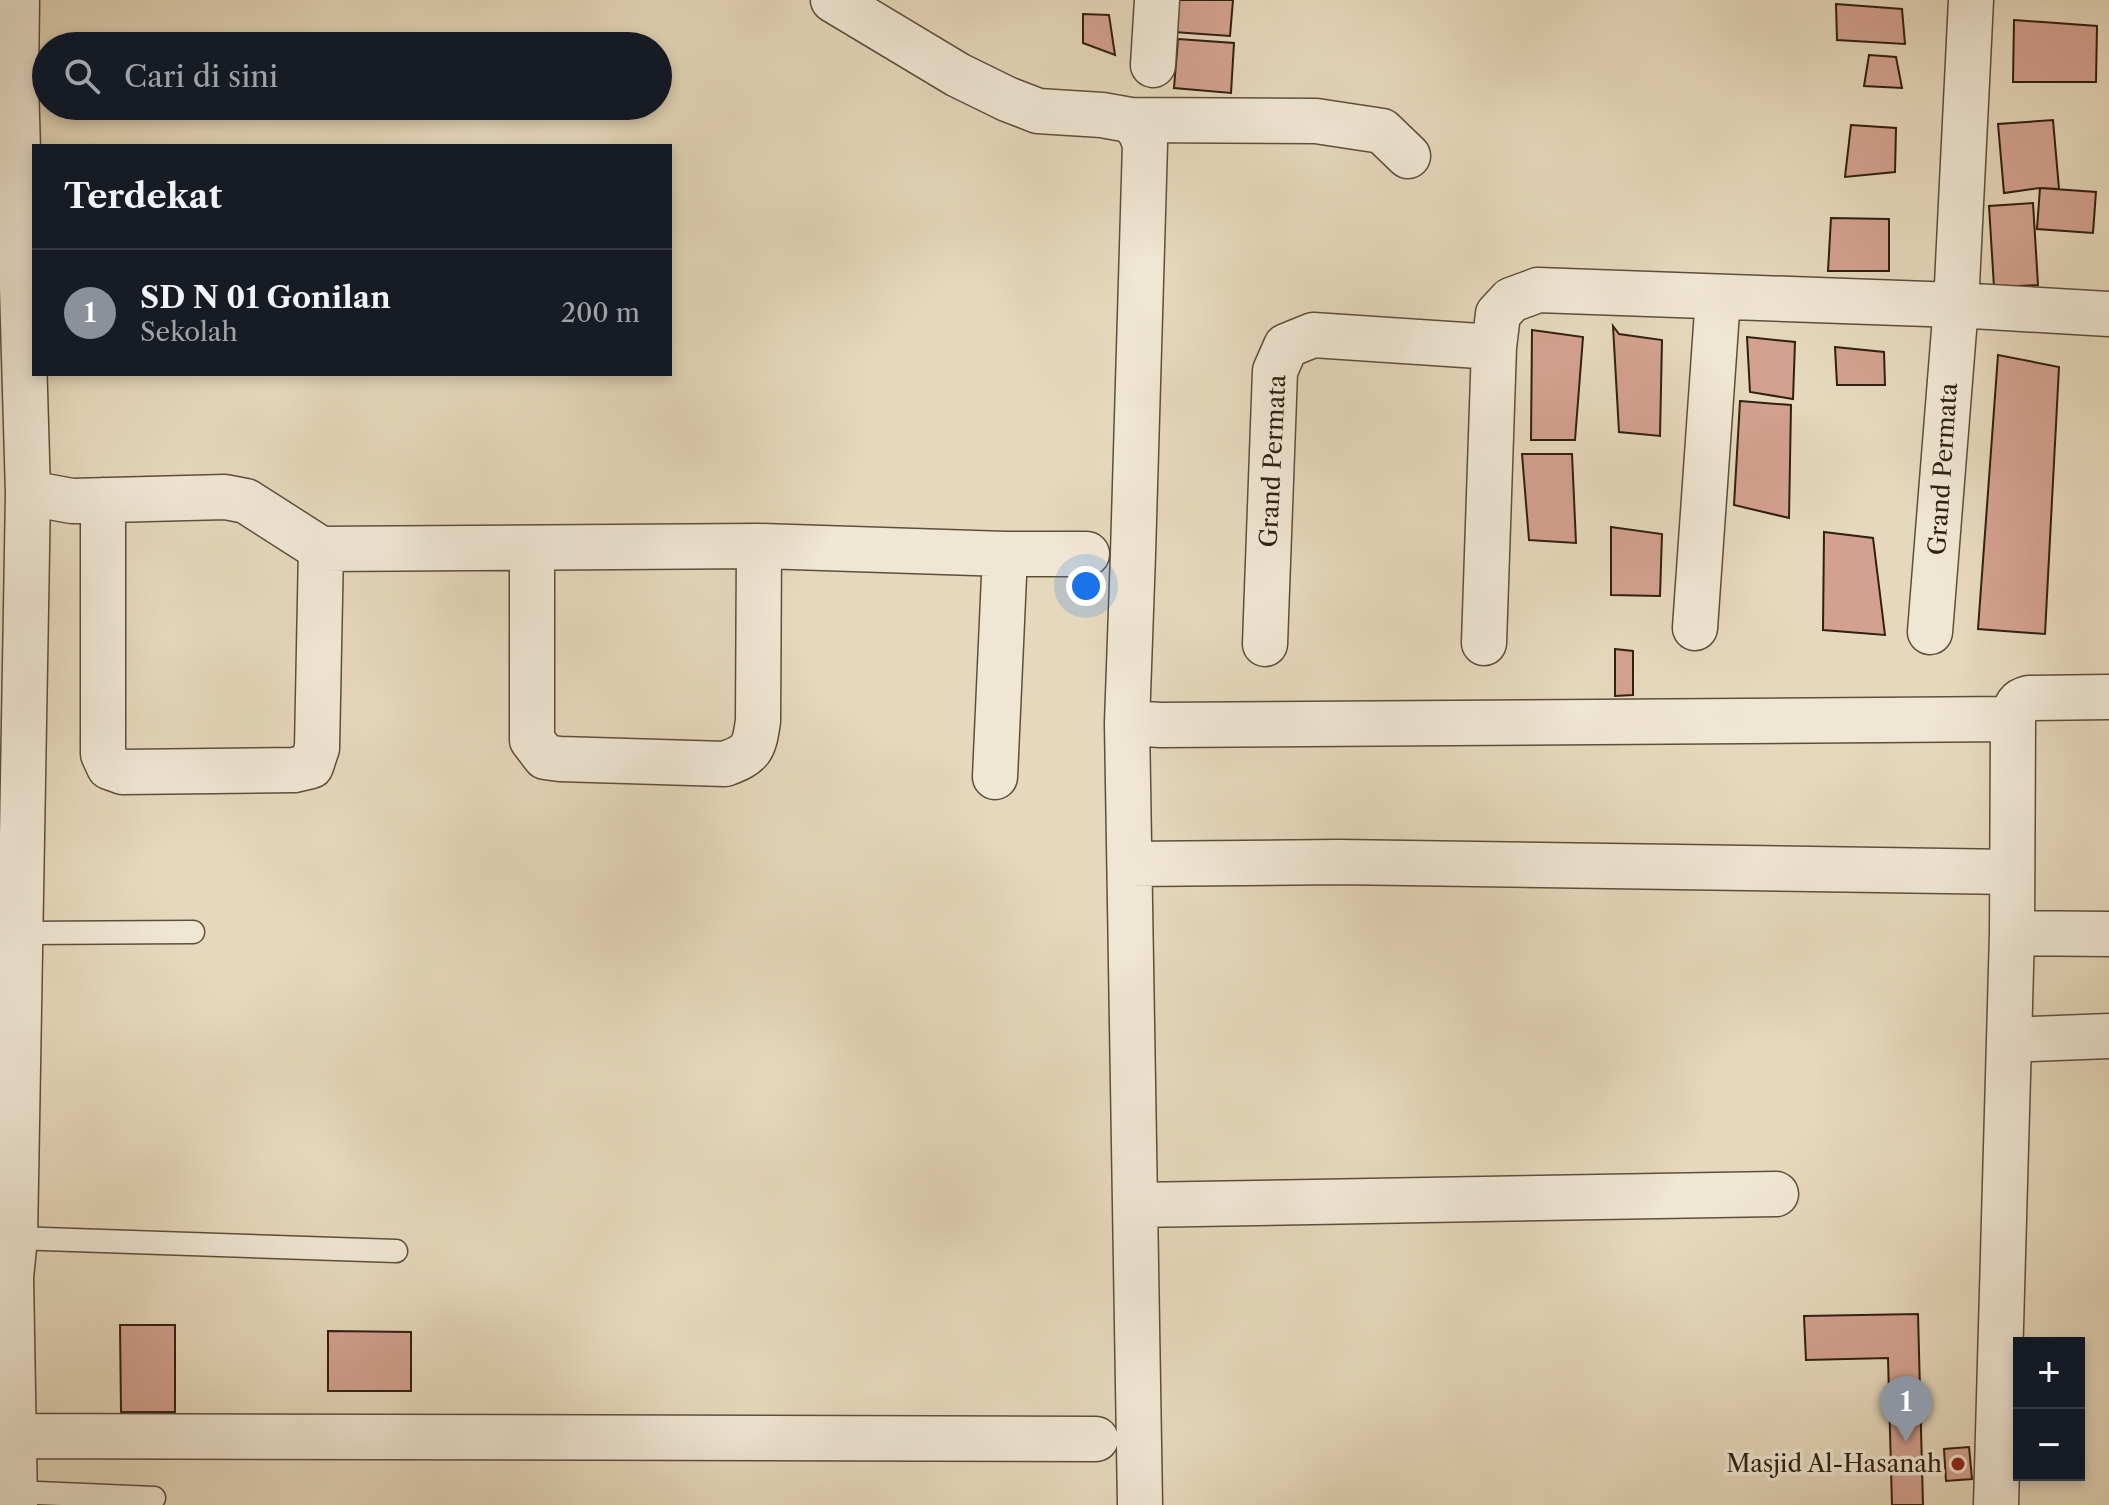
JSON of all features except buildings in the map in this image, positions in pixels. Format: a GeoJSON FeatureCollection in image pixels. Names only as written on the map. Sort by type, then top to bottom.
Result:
{"type":"FeatureCollection","features":[{"type":"Feature","properties":{"kind":"street"},"geometry":{"type":"LineString","coordinates":[[15,1498],[9,1265],[21,933],[11,862],[13,592],[28,493],[10,215],[17,0]]}},
{"type":"Feature","properties":{"kind":"street"},"geometry":{"type":"LineString","coordinates":[[833,0],[958,75],[1038,111],[1130,120],[1316,121],[1382,131],[1408,156]]}},
{"type":"Feature","properties":{"kind":"street"},"geometry":{"type":"LineString","coordinates":[[1153,65],[1157,0]]}},
{"type":"Feature","properties":{"kind":"street","name":"Grand Permata"},"geometry":{"type":"LineString","coordinates":[[1930,632],[1956,305],[1971,0]]}},
{"type":"Feature","properties":{"kind":"street"},"geometry":{"type":"LineString","coordinates":[[1130,120],[1140,131],[1145,144],[1127,723],[1140,1505]]}},
{"type":"Feature","properties":{"kind":"street"},"geometry":{"type":"LineString","coordinates":[[1484,643],[1494,347],[1498,314],[1511,300],[1538,290],[1956,305],[2109,314]]}},
{"type":"Feature","properties":{"kind":"street"},"geometry":{"type":"LineString","coordinates":[[1695,628],[1718,297]]}},
{"type":"Feature","properties":{"kind":"street","name":"Grand Permata"},"geometry":{"type":"LineString","coordinates":[[1265,644],[1275,371],[1286,346],[1313,335],[1494,347]]}},
{"type":"Feature","properties":{"kind":"street"},"geometry":{"type":"LineString","coordinates":[[28,493],[72,501],[225,497],[246,501],[321,549],[759,546],[1087,554]]}},
{"type":"Feature","properties":{"kind":"street"},"geometry":{"type":"LineString","coordinates":[[103,500],[103,754],[109,767],[123,772],[294,770],[311,766],[317,748],[321,549]]}},
{"type":"Feature","properties":{"kind":"street"},"geometry":{"type":"LineString","coordinates":[[532,549],[532,740],[545,757],[725,764],[745,757],[755,742],[758,721],[759,546]]}},
{"type":"Feature","properties":{"kind":"street"},"geometry":{"type":"LineString","coordinates":[[995,777],[1005,554]]}},
{"type":"Feature","properties":{"kind":"street"},"geometry":{"type":"LineString","coordinates":[[1996,1505],[2012,933],[2013,719],[2016,704],[2029,698],[2109,697]]}},
{"type":"Feature","properties":{"kind":"street"},"geometry":{"type":"LineString","coordinates":[[1127,723],[2013,719]]}},
{"type":"Feature","properties":{"kind":"street"},"geometry":{"type":"LineString","coordinates":[[1130,864],[1338,862],[2012,872]]}},
{"type":"Feature","properties":{"kind":"street"},"geometry":{"type":"LineString","coordinates":[[2012,933],[2109,934]]}},
{"type":"Feature","properties":{"kind":"street"},"geometry":{"type":"LineString","coordinates":[[2009,1040],[2109,1036]]}},
{"type":"Feature","properties":{"kind":"street"},"geometry":{"type":"LineString","coordinates":[[1135,1205],[1776,1194]]}},
{"type":"Feature","properties":{"kind":"street"},"geometry":{"type":"LineString","coordinates":[[15,1436],[1096,1439]]}},
{"type":"Feature","properties":{"kind":"lane"},"geometry":{"type":"LineString","coordinates":[[21,933],[193,932]]}},
{"type":"Feature","properties":{"kind":"lane"},"geometry":{"type":"LineString","coordinates":[[9,1265],[396,1251]]}},
{"type":"Feature","properties":{"kind":"lane"},"geometry":{"type":"LineString","coordinates":[[15,1498],[154,1498]]}},
{"type":"Feature","properties":{"kind":"place","name":"SD N 01 Gonilan"},"geometry":{"type":"Point","coordinates":[1906,1442]}},
{"type":"Feature","properties":{"kind":"place","name":"Masjid Al-Hasanah"},"geometry":{"type":"Point","coordinates":[1958,1464]}}]}
